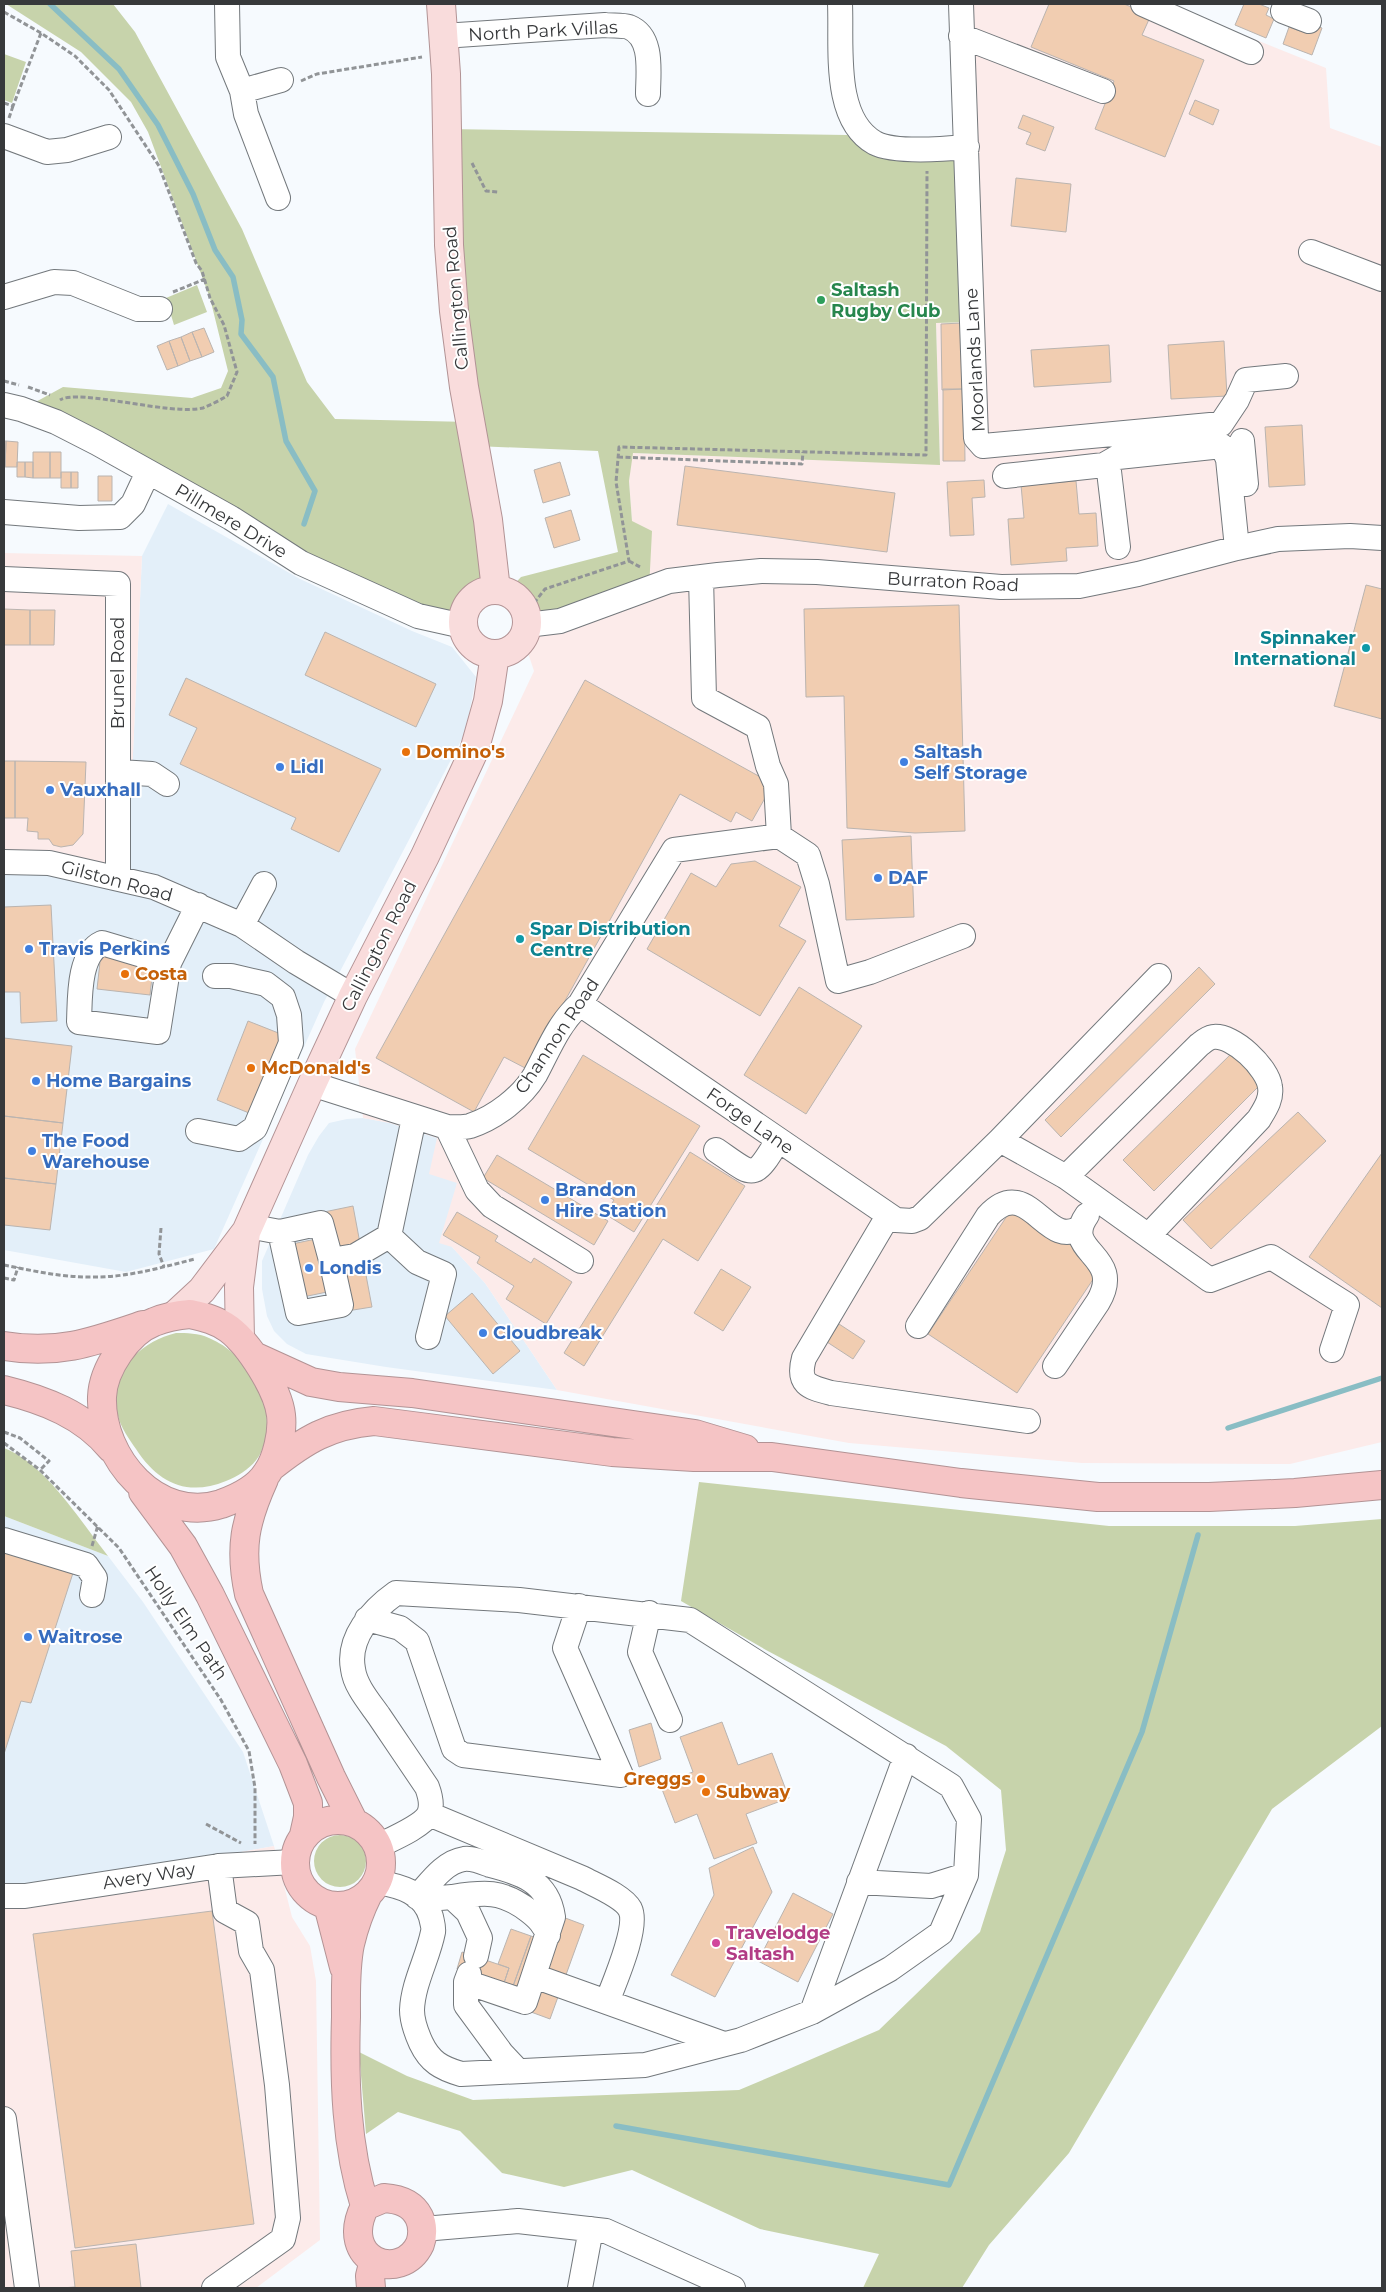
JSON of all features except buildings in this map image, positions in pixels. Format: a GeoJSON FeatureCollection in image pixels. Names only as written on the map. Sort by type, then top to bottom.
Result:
{"type":"FeatureCollection","features":[{"type":"Feature","properties":{"kind":"highway"},"geometry":{"type":"LineString","coordinates":[[4,1346],[55,1350],[82,1345],[163,1319],[190,1314],[213,1319],[228,1328],[248,1348],[272,1388],[281,1414],[277,1443],[268,1473],[247,1522],[244,1538],[244,1572],[249,1594],[327,1768],[354,1822]]}},
{"type":"Feature","properties":{"kind":"highway"},"geometry":{"type":"LineString","coordinates":[[163,1319],[125,1346],[115,1360],[107,1377],[102,1396],[103,1414],[109,1436],[128,1471],[150,1494],[167,1502],[186,1507],[204,1508],[234,1499],[312,1437],[339,1426],[374,1421],[612,1452],[694,1457],[772,1457],[961,1483],[1098,1497],[1209,1497],[1276,1494],[1382,1485]]}},
{"type":"Feature","properties":{"kind":"highway"},"geometry":{"type":"LineString","coordinates":[[248,1348],[311,1382],[339,1387],[412,1393],[695,1434],[772,1457]]}},
{"type":"Feature","properties":{"kind":"highway"},"geometry":{"type":"LineString","coordinates":[[4,1390],[59,1408],[84,1421],[103,1438],[183,1546],[210,1595],[293,1764],[308,1803],[308,1817],[304,1835],[297,1848],[294,1862],[296,1877],[304,1890],[315,1900],[328,1906],[343,1906],[356,1902],[373,1888]]}},
{"type":"Feature","properties":{"kind":"highway"},"geometry":{"type":"LineString","coordinates":[[304,1835],[315,1826],[327,1821],[341,1820],[354,1822],[364,1828],[378,1846],[381,1858],[381,1870],[360,1910],[350,1945],[346,1977],[344,2075],[358,2182],[365,2206],[356,2228],[357,2239],[362,2249],[374,2260],[389,2264],[400,2262],[410,2257],[419,2245],[422,2229],[417,2214],[406,2202],[395,2198],[384,2198],[365,2206]]}},
{"type":"Feature","properties":{"kind":"highway"},"geometry":{"type":"LineString","coordinates":[[328,1906],[346,1977]]}},
{"type":"Feature","properties":{"kind":"highway"},"geometry":{"type":"LineString","coordinates":[[371,2288],[370,2276],[374,2260]]}},
{"type":"Feature","properties":{"kind":"main road","name":"Callington Road"},"geometry":{"type":"LineString","coordinates":[[441,4],[444,44],[448,245],[454,311],[464,387],[488,520],[496,590]]}},
{"type":"Feature","properties":{"kind":"main road"},"geometry":{"type":"LineString","coordinates":[[496,590],[508,592],[518,599],[527,620],[523,638],[515,647],[495,654],[475,647],[468,640],[463,626],[464,613],[470,602],[482,592],[496,590]]}},
{"type":"Feature","properties":{"kind":"main road","name":"Callington Road"},"geometry":{"type":"LineString","coordinates":[[163,1319],[202,1290],[247,1229],[312,1084],[425,856],[474,751],[488,701],[495,654]]}},
{"type":"Feature","properties":{"kind":"main road","name":"Callington Road"},"geometry":{"type":"LineString","coordinates":[[247,1229],[239,1287],[248,1348]]}},
{"type":"Feature","properties":{"kind":"street"},"geometry":{"type":"LineString","coordinates":[[227,4],[228,57],[242,91],[246,114],[278,198]]}},
{"type":"Feature","properties":{"kind":"street"},"geometry":{"type":"LineString","coordinates":[[840,4],[842,83],[846,108],[856,126],[875,143],[898,148],[933,149],[966,147]]}},
{"type":"Feature","properties":{"kind":"street","name":"Moorlands Lane"},"geometry":{"type":"LineString","coordinates":[[961,4],[976,438],[983,446],[1221,424],[1237,400],[1246,380],[1286,376]]}},
{"type":"Feature","properties":{"kind":"street"},"geometry":{"type":"LineString","coordinates":[[1143,4],[1252,52]]}},
{"type":"Feature","properties":{"kind":"street"},"geometry":{"type":"LineString","coordinates":[[1286,4],[1283,11],[1309,21]]}},
{"type":"Feature","properties":{"kind":"street","name":"North Park Villas"},"geometry":{"type":"LineString","coordinates":[[444,44],[605,25],[629,27],[642,38],[648,52],[648,94]]}},
{"type":"Feature","properties":{"kind":"street"},"geometry":{"type":"LineString","coordinates":[[961,36],[1103,90]]}},
{"type":"Feature","properties":{"kind":"street"},"geometry":{"type":"LineString","coordinates":[[242,91],[281,80]]}},
{"type":"Feature","properties":{"kind":"street"},"geometry":{"type":"LineString","coordinates":[[4,136],[47,152],[67,150],[109,137]]}},
{"type":"Feature","properties":{"kind":"street"},"geometry":{"type":"LineString","coordinates":[[1311,252],[1382,279]]}},
{"type":"Feature","properties":{"kind":"street"},"geometry":{"type":"LineString","coordinates":[[4,297],[54,282],[73,283],[138,309],[160,309]]}},
{"type":"Feature","properties":{"kind":"street","name":"Pillmere Drive"},"geometry":{"type":"LineString","coordinates":[[4,405],[56,422],[231,518],[301,563],[418,616],[463,626]]}},
{"type":"Feature","properties":{"kind":"street"},"geometry":{"type":"LineString","coordinates":[[1232,500],[1247,497],[1242,441]]}},
{"type":"Feature","properties":{"kind":"street"},"geometry":{"type":"LineString","coordinates":[[1005,476],[1104,465],[1118,457],[1222,446],[1228,459],[1237,548]]}},
{"type":"Feature","properties":{"kind":"street"},"geometry":{"type":"LineString","coordinates":[[1108,463],[1118,547]]}},
{"type":"Feature","properties":{"kind":"street"},"geometry":{"type":"LineString","coordinates":[[4,512],[79,518],[120,517],[133,504],[148,472]]}},
{"type":"Feature","properties":{"kind":"street","name":"Burraton Road"},"geometry":{"type":"LineString","coordinates":[[527,620],[557,622],[669,581],[760,571],[817,572],[1002,587],[1079,586],[1138,574],[1278,539],[1350,536],[1382,538]]}},
{"type":"Feature","properties":{"kind":"street"},"geometry":{"type":"LineString","coordinates":[[700,577],[704,698],[758,727],[768,766],[776,784],[779,836],[808,855],[818,884],[838,981],[870,972],[962,936]]}},
{"type":"Feature","properties":{"kind":"street","name":"Brunel Road"},"geometry":{"type":"LineString","coordinates":[[4,579],[118,584],[118,877]]}},
{"type":"Feature","properties":{"kind":"street"},"geometry":{"type":"LineString","coordinates":[[118,772],[152,774],[168,784]]}},
{"type":"Feature","properties":{"kind":"street","name":"Channon Road"},"geometry":{"type":"LineString","coordinates":[[312,1084],[447,1128],[468,1126],[489,1118],[514,1100],[534,1077],[565,1018],[580,1004],[674,850],[779,836]]}},
{"type":"Feature","properties":{"kind":"street","name":"Gilston Road"},"geometry":{"type":"LineString","coordinates":[[4,862],[49,863],[118,877],[154,887],[242,925],[296,962],[354,996]]}},
{"type":"Feature","properties":{"kind":"street"},"geometry":{"type":"LineString","coordinates":[[242,925],[264,884]]}},
{"type":"Feature","properties":{"kind":"street"},"geometry":{"type":"LineString","coordinates":[[169,963],[102,943],[94,946],[84,966],[80,988],[79,1022],[158,1032],[169,963],[198,905]]}},
{"type":"Feature","properties":{"kind":"street"},"geometry":{"type":"LineString","coordinates":[[198,1131],[239,1139],[255,1128],[291,1044],[289,1015],[283,997],[266,984],[231,976],[215,976]]}},
{"type":"Feature","properties":{"kind":"street"},"geometry":{"type":"LineString","coordinates":[[1158,976],[1000,1140],[1066,1177],[1210,1280],[1271,1256],[1347,1305],[1332,1350]]}},
{"type":"Feature","properties":{"kind":"street","name":"Forge Lane"},"geometry":{"type":"LineString","coordinates":[[580,1004],[888,1216],[904,1222],[912,1221],[924,1214],[1000,1140]]}},
{"type":"Feature","properties":{"kind":"street"},"geometry":{"type":"LineString","coordinates":[[1066,1177],[1199,1044],[1219,1037],[1230,1040],[1261,1067],[1267,1076],[1270,1095],[1268,1106],[1259,1119],[1149,1235]]}},
{"type":"Feature","properties":{"kind":"street"},"geometry":{"type":"LineString","coordinates":[[331,1260],[355,1256],[388,1236],[414,1118]]}},
{"type":"Feature","properties":{"kind":"street"},"geometry":{"type":"LineString","coordinates":[[447,1128],[477,1190],[492,1206],[581,1261]]}},
{"type":"Feature","properties":{"kind":"street"},"geometry":{"type":"LineString","coordinates":[[716,1150],[747,1170],[754,1171],[762,1167],[778,1140]]}},
{"type":"Feature","properties":{"kind":"street"},"geometry":{"type":"LineString","coordinates":[[918,1326],[988,1216],[1002,1204],[1016,1201],[1023,1204],[1041,1219],[1067,1232],[1072,1232],[1080,1227],[1099,1200]]}},
{"type":"Feature","properties":{"kind":"street"},"geometry":{"type":"LineString","coordinates":[[888,1216],[804,1358],[800,1375],[802,1380],[808,1386],[831,1393],[1028,1421]]}},
{"type":"Feature","properties":{"kind":"street"},"geometry":{"type":"LineString","coordinates":[[247,1229],[280,1232],[321,1223],[341,1305],[298,1313],[280,1232]]}},
{"type":"Feature","properties":{"kind":"street"},"geometry":{"type":"LineString","coordinates":[[1055,1366],[1104,1292],[1106,1281],[1104,1269],[1085,1246],[1080,1235],[1080,1227]]}},
{"type":"Feature","properties":{"kind":"street"},"geometry":{"type":"LineString","coordinates":[[388,1236],[417,1262],[444,1274],[428,1337]]}},
{"type":"Feature","properties":{"kind":"street"},"geometry":{"type":"LineString","coordinates":[[4,1540],[86,1565],[95,1578],[92,1595]]}},
{"type":"Feature","properties":{"kind":"street"},"geometry":{"type":"LineString","coordinates":[[373,1888],[398,1885],[420,1900],[427,1908],[434,1930],[417,1983],[412,2009],[413,2022],[426,2054],[443,2069],[461,2074],[645,2065],[741,2040],[812,2012],[890,1969],[941,1933],[966,1875],[969,1819],[951,1786],[690,1620],[649,1613],[578,1606],[444,1594],[396,1593],[380,1604],[368,1619],[353,1649],[353,1670],[364,1694],[428,1787],[432,1799],[429,1814],[423,1822],[378,1846]]}},
{"type":"Feature","properties":{"kind":"street"},"geometry":{"type":"LineString","coordinates":[[368,1619],[400,1628],[417,1641],[426,1661],[454,1749],[463,1755],[620,1776],[565,1648],[578,1606]]}},
{"type":"Feature","properties":{"kind":"street"},"geometry":{"type":"LineString","coordinates":[[649,1613],[640,1652],[670,1720]]}},
{"type":"Feature","properties":{"kind":"street"},"geometry":{"type":"LineString","coordinates":[[812,2012],[906,1756]]}},
{"type":"Feature","properties":{"kind":"street"},"geometry":{"type":"LineString","coordinates":[[429,1814],[604,1889],[624,1902],[631,1910],[633,1923],[625,1954],[607,2002]]}},
{"type":"Feature","properties":{"kind":"street","name":"Avery Way"},"geometry":{"type":"LineString","coordinates":[[4,1896],[25,1896],[219,1866],[255,1858],[294,1862]]}},
{"type":"Feature","properties":{"kind":"street"},"geometry":{"type":"LineString","coordinates":[[420,1900],[445,1867],[464,1859],[523,1874],[535,1882],[546,1896],[552,1906],[554,1916],[525,2002],[470,1971]]}},
{"type":"Feature","properties":{"kind":"street"},"geometry":{"type":"LineString","coordinates":[[214,2288],[283,2239],[288,2218],[277,2085],[262,1970],[252,1951],[248,1924],[225,1910],[219,1866]]}},
{"type":"Feature","properties":{"kind":"street"},"geometry":{"type":"LineString","coordinates":[[860,1882],[931,1886],[966,1875]]}},
{"type":"Feature","properties":{"kind":"street"},"geometry":{"type":"LineString","coordinates":[[420,1900],[481,1892],[505,1896],[516,1901],[534,1915],[544,1925],[548,1935]]}},
{"type":"Feature","properties":{"kind":"street"},"geometry":{"type":"LineString","coordinates":[[452,1896],[468,1912],[480,1938],[470,1971],[466,2005],[502,2054],[518,2070]]}},
{"type":"Feature","properties":{"kind":"street"},"geometry":{"type":"LineString","coordinates":[[534,1976],[724,2044]]}},
{"type":"Feature","properties":{"kind":"street"},"geometry":{"type":"LineString","coordinates":[[4,2125],[27,2288]]}},
{"type":"Feature","properties":{"kind":"street"},"geometry":{"type":"LineString","coordinates":[[422,2229],[518,2221],[606,2231],[733,2288]]}},
{"type":"Feature","properties":{"kind":"street"},"geometry":{"type":"LineString","coordinates":[[580,2288],[590,2230]]}},
{"type":"Feature","properties":{"kind":"path"},"geometry":{"type":"LineString","coordinates":[[4,12],[41,32],[93,71],[109,90],[132,124],[159,166],[196,263],[205,279],[210,298],[224,325],[237,372],[227,396],[202,408],[172,409],[92,398],[64,397],[60,400]]}},
{"type":"Feature","properties":{"kind":"path"},"geometry":{"type":"LineString","coordinates":[[4,103],[13,106],[41,32]]}},
{"type":"Feature","properties":{"kind":"path"},"geometry":{"type":"LineString","coordinates":[[281,80],[291,85],[317,74],[444,44]]}},
{"type":"Feature","properties":{"kind":"path"},"geometry":{"type":"LineString","coordinates":[[527,620],[545,589],[629,561],[616,482],[619,447],[926,455],[926,174],[933,149]]}},
{"type":"Feature","properties":{"kind":"path"},"geometry":{"type":"LineString","coordinates":[[160,309],[163,296],[205,279]]}},
{"type":"Feature","properties":{"kind":"path"},"geometry":{"type":"LineString","coordinates":[[618,457],[802,464],[803,452]]}},
{"type":"Feature","properties":{"kind":"path"},"geometry":{"type":"LineString","coordinates":[[161,1228],[160,1254],[164,1267]]}},
{"type":"Feature","properties":{"kind":"path"},"geometry":{"type":"LineString","coordinates":[[4,1265],[51,1275],[96,1278],[164,1267],[199,1258]]}},
{"type":"Feature","properties":{"kind":"path"},"geometry":{"type":"LineString","coordinates":[[4,1278],[14,1280],[18,1267]]}},
{"type":"Feature","properties":{"kind":"path"},"geometry":{"type":"LineString","coordinates":[[4,1432],[20,1438],[49,1461],[40,1470]]}},
{"type":"Feature","properties":{"kind":"path","name":"Holly Elm Path"},"geometry":{"type":"LineString","coordinates":[[4,1443],[40,1470],[119,1548],[222,1700],[249,1751],[255,1788],[255,1858]]}},
{"type":"Feature","properties":{"kind":"path"},"geometry":{"type":"LineString","coordinates":[[206,1824],[255,1858]]}},
{"type":"Feature","properties":{"kind":"shaded area"},"geometry":{"type":"Polygon","coordinates":[[[961,4],[1167,4],[1326,68],[1330,128],[1382,147],[1382,1442],[1290,1464],[1082,1463],[849,1443],[557,1390],[485,1283],[452,1247],[439,1243],[457,1183],[429,1174],[437,1138],[390,1123],[363,1118],[355,1049],[534,671],[523,638],[527,625],[610,604],[632,522],[629,481],[632,453],[940,464],[936,323],[972,322],[961,4]]]}},
{"type":"Feature","properties":{"kind":"shaded area"},"geometry":{"type":"Polygon","coordinates":[[[168,504],[300,579],[412,631],[452,647],[476,677],[466,731],[324,1002],[214,1249],[126,1272],[4,1250],[4,861],[128,863],[142,556],[168,504]]]}},
{"type":"Feature","properties":{"kind":"shaded area"},"geometry":{"type":"Polygon","coordinates":[[[4,553],[142,556],[128,864],[4,861],[4,553]]]}},
{"type":"Feature","properties":{"kind":"shaded area"},"geometry":{"type":"Polygon","coordinates":[[[363,1118],[390,1123],[437,1138],[457,1182],[452,1247],[485,1283],[557,1390],[386,1367],[306,1354],[287,1344],[274,1331],[267,1316],[262,1289],[262,1261],[308,1155],[319,1136],[329,1123],[363,1118]]]}},
{"type":"Feature","properties":{"kind":"shaded area"},"geometry":{"type":"Polygon","coordinates":[[[4,1516],[108,1556],[143,1602],[243,1752],[274,1846],[22,1892],[4,1890],[4,1516]]]}},
{"type":"Feature","properties":{"kind":"shaded area"},"geometry":{"type":"Polygon","coordinates":[[[274,1846],[292,1917],[310,1946],[316,1981],[320,2240],[256,2288],[4,2288],[4,1890],[22,1892],[274,1846]]]}},
{"type":"Feature","properties":{"kind":"green space"},"geometry":{"type":"Polygon","coordinates":[[[6,4],[113,4],[135,32],[242,229],[307,382],[335,419],[470,422],[447,129],[847,135],[875,143],[967,147],[973,322],[936,323],[940,465],[633,453],[629,481],[632,521],[652,531],[649,589],[610,604],[527,614],[518,599],[507,592],[521,577],[618,552],[598,451],[475,446],[496,590],[481,594],[472,600],[468,605],[463,626],[429,619],[32,404],[63,387],[192,398],[221,388],[228,371],[210,298],[148,132],[131,102],[81,52],[6,4]]]}},
{"type":"Feature","properties":{"kind":"green space"},"geometry":{"type":"Polygon","coordinates":[[[4,54],[26,62],[12,103],[4,100],[4,54]]]}},
{"type":"Feature","properties":{"kind":"green space"},"geometry":{"type":"Polygon","coordinates":[[[197,285],[207,312],[174,325],[166,298],[197,285]]]}},
{"type":"Feature","properties":{"kind":"green space"},"geometry":{"type":"Polygon","coordinates":[[[176,1333],[201,1335],[224,1346],[248,1370],[264,1401],[267,1417],[266,1434],[262,1450],[256,1460],[237,1476],[212,1486],[186,1487],[175,1484],[154,1471],[125,1433],[118,1416],[116,1401],[118,1387],[122,1374],[129,1362],[138,1352],[150,1344],[162,1337],[176,1333]]]}},
{"type":"Feature","properties":{"kind":"green space"},"geometry":{"type":"Polygon","coordinates":[[[4,1448],[19,1456],[48,1480],[108,1556],[4,1516],[4,1448]]]}},
{"type":"Feature","properties":{"kind":"green space"},"geometry":{"type":"Polygon","coordinates":[[[699,1482],[1109,1526],[1295,1526],[1382,1519],[1382,1726],[1272,1809],[1069,2153],[989,2245],[962,2288],[863,2288],[879,2254],[760,2229],[632,2170],[564,2187],[502,2173],[460,2131],[398,2112],[366,2134],[359,2052],[407,2076],[473,2100],[739,2090],[879,2030],[980,1932],[1006,1850],[1001,1790],[946,1746],[766,1650],[681,1601],[699,1482]]]}},
{"type":"Feature","properties":{"kind":"green space"},"geometry":{"type":"Polygon","coordinates":[[[340,1835],[350,1837],[358,1843],[364,1851],[366,1861],[364,1871],[358,1879],[350,1885],[340,1887],[330,1885],[322,1879],[316,1871],[314,1861],[316,1851],[322,1843],[330,1837],[340,1835]]]}},
{"type":"Feature","properties":{"kind":"waterway"},"geometry":{"type":"LineString","coordinates":[[50,4],[119,69],[158,125],[193,194],[215,250],[233,277],[242,320],[241,334],[273,377],[286,441],[315,491],[304,524]]}},
{"type":"Feature","properties":{"kind":"waterway"},"geometry":{"type":"LineString","coordinates":[[1228,1428],[1382,1378]]}},
{"type":"Feature","properties":{"kind":"waterway"},"geometry":{"type":"LineString","coordinates":[[616,2126],[949,2185],[1142,1732],[1198,1535]]}},
{"type":"Feature","properties":{"kind":"place","name":"Saltash Rugby Club"},"geometry":{"type":"Point","coordinates":[821,300]}},
{"type":"Feature","properties":{"kind":"place","name":"Spinnaker International"},"geometry":{"type":"Point","coordinates":[1366,648]}},
{"type":"Feature","properties":{"kind":"place","name":"Domino's"},"geometry":{"type":"Point","coordinates":[406,752]}},
{"type":"Feature","properties":{"kind":"place","name":"Saltash Self Storage"},"geometry":{"type":"Point","coordinates":[904,762]}},
{"type":"Feature","properties":{"kind":"place","name":"Lidl"},"geometry":{"type":"Point","coordinates":[280,767]}},
{"type":"Feature","properties":{"kind":"place","name":"Vauxhall"},"geometry":{"type":"Point","coordinates":[50,790]}},
{"type":"Feature","properties":{"kind":"place","name":"DAF"},"geometry":{"type":"Point","coordinates":[878,878]}},
{"type":"Feature","properties":{"kind":"place","name":"Spar Distribution Centre"},"geometry":{"type":"Point","coordinates":[520,939]}},
{"type":"Feature","properties":{"kind":"place","name":"Travis Perkins"},"geometry":{"type":"Point","coordinates":[29,949]}},
{"type":"Feature","properties":{"kind":"place","name":"Costa"},"geometry":{"type":"Point","coordinates":[125,974]}},
{"type":"Feature","properties":{"kind":"place","name":"McDonald's"},"geometry":{"type":"Point","coordinates":[251,1068]}},
{"type":"Feature","properties":{"kind":"place","name":"Home Bargains"},"geometry":{"type":"Point","coordinates":[36,1081]}},
{"type":"Feature","properties":{"kind":"place","name":"The Food Warehouse"},"geometry":{"type":"Point","coordinates":[32,1151]}},
{"type":"Feature","properties":{"kind":"place","name":"Brandon Hire Station"},"geometry":{"type":"Point","coordinates":[545,1200]}},
{"type":"Feature","properties":{"kind":"place","name":"Londis"},"geometry":{"type":"Point","coordinates":[309,1268]}},
{"type":"Feature","properties":{"kind":"place","name":"Cloudbreak"},"geometry":{"type":"Point","coordinates":[483,1333]}},
{"type":"Feature","properties":{"kind":"place","name":"Waitrose"},"geometry":{"type":"Point","coordinates":[28,1637]}},
{"type":"Feature","properties":{"kind":"place","name":"Greggs"},"geometry":{"type":"Point","coordinates":[701,1779]}},
{"type":"Feature","properties":{"kind":"place","name":"Subway"},"geometry":{"type":"Point","coordinates":[706,1792]}},
{"type":"Feature","properties":{"kind":"place","name":"Travelodge Saltash"},"geometry":{"type":"Point","coordinates":[716,1943]}}]}
